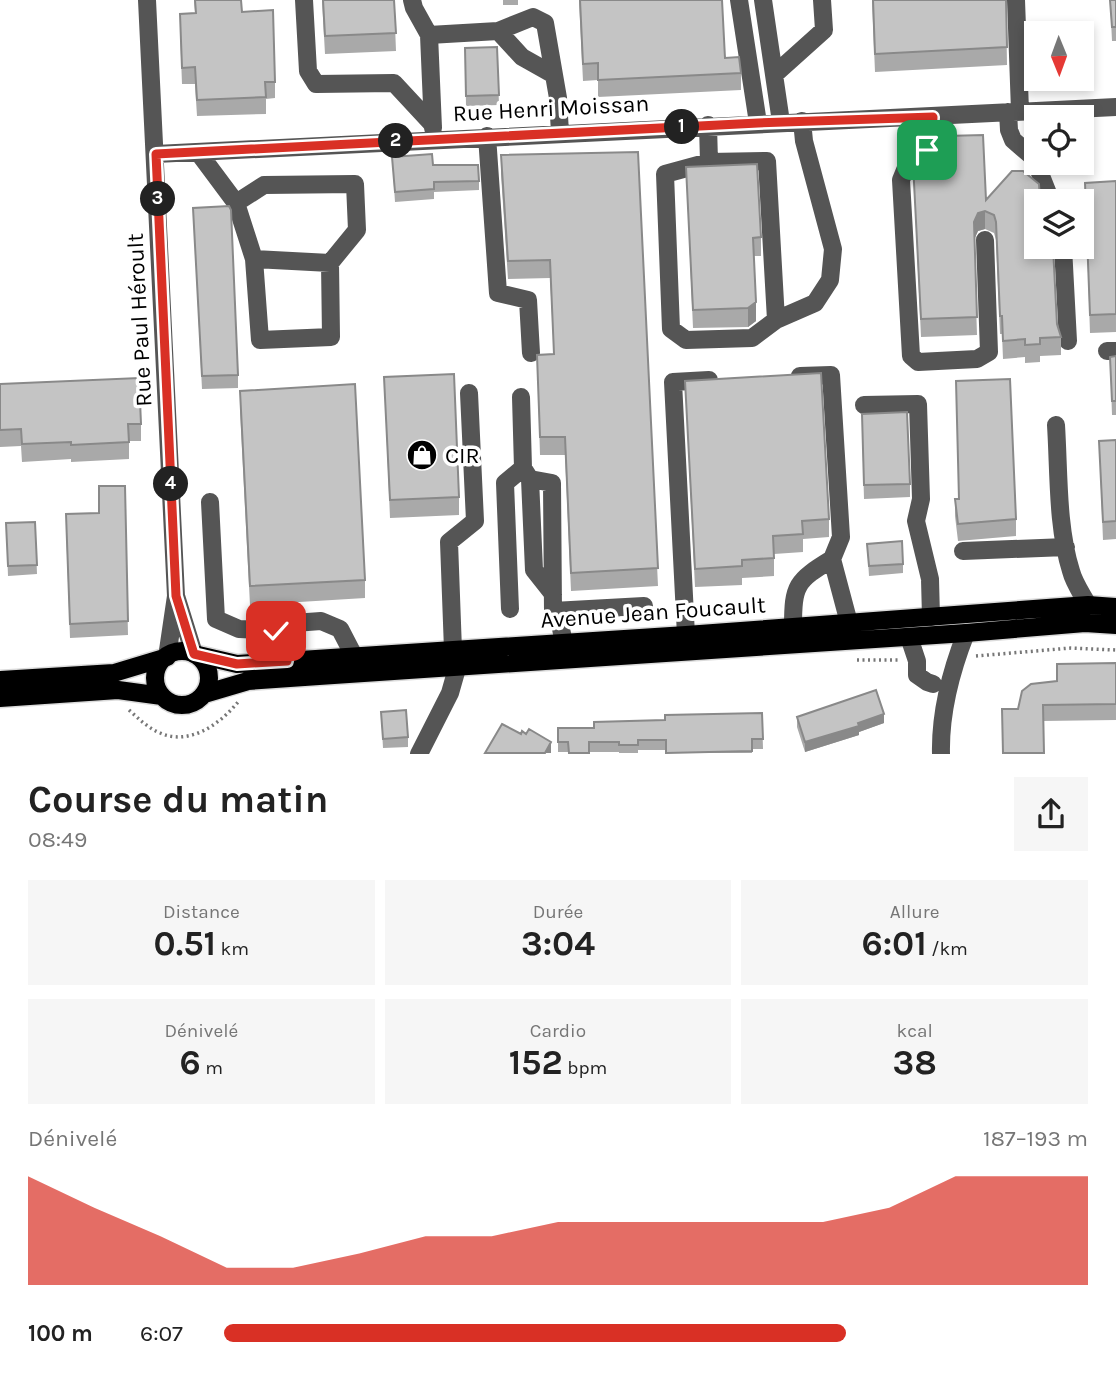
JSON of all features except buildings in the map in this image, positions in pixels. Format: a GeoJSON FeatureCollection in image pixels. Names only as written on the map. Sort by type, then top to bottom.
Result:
{"type":"FeatureCollection","features":[{"type":"Feature","properties":{"kind":"main road","name":"Avenue Jean Foucault"},"geometry":{"type":"LineString","coordinates":[[204,694],[248,681],[564,643],[1088,605],[1116,607]]}},
{"type":"Feature","properties":{"kind":"main road","name":"Avenue Jean Foucault"},"geometry":{"type":"LineString","coordinates":[[194,654],[237,664],[354,656],[456,658],[909,637],[1085,623],[1116,625]]}},
{"type":"Feature","properties":{"kind":"main road"},"geometry":{"type":"LineString","coordinates":[[0,680],[114,673],[180,652],[194,654],[208,672],[208,687],[196,702],[184,705],[172,703],[158,690],[156,676],[161,662],[167,657]]}},
{"type":"Feature","properties":{"kind":"main road"},"geometry":{"type":"LineString","coordinates":[[0,698],[118,690],[162,696]]}},
{"type":"Feature","properties":{"kind":"street","name":"Rue Paul Héroult"},"geometry":{"type":"LineString","coordinates":[[147,0],[176,596],[167,657]]}},
{"type":"Feature","properties":{"kind":"street"},"geometry":{"type":"LineString","coordinates":[[304,0],[308,71],[316,84],[394,83],[433,132]]}},
{"type":"Feature","properties":{"kind":"street"},"geometry":{"type":"LineString","coordinates":[[412,0],[429,35],[433,132]]}},
{"type":"Feature","properties":{"kind":"street"},"geometry":{"type":"LineString","coordinates":[[739,0],[758,123]]}},
{"type":"Feature","properties":{"kind":"street"},"geometry":{"type":"LineString","coordinates":[[763,0],[781,122]]}},
{"type":"Feature","properties":{"kind":"street"},"geometry":{"type":"LineString","coordinates":[[775,74],[824,30],[822,0]]}},
{"type":"Feature","properties":{"kind":"street"},"geometry":{"type":"LineString","coordinates":[[1016,0],[1014,112],[1009,130],[1013,140],[1034,158],[1046,189]]}},
{"type":"Feature","properties":{"kind":"street"},"geometry":{"type":"LineString","coordinates":[[429,35],[498,31],[533,16],[545,23],[558,98],[560,133]]}},
{"type":"Feature","properties":{"kind":"street"},"geometry":{"type":"LineString","coordinates":[[498,31],[522,57],[554,75]]}},
{"type":"Feature","properties":{"kind":"street","name":"Rue Henri Moissan"},"geometry":{"type":"LineString","coordinates":[[156,154],[433,132],[487,136],[1116,107]]}},
{"type":"Feature","properties":{"kind":"street"},"geometry":{"type":"LineString","coordinates":[[933,117],[927,150],[908,163],[901,180],[911,356],[918,362],[978,359],[989,352],[985,240]]}},
{"type":"Feature","properties":{"kind":"street"},"geometry":{"type":"LineString","coordinates":[[776,320],[767,161],[709,162],[665,174],[671,329],[686,340],[752,338],[776,320],[815,303],[830,280],[833,250],[804,141],[802,121]]}},
{"type":"Feature","properties":{"kind":"street"},"geometry":{"type":"LineString","coordinates":[[708,125],[709,162]]}},
{"type":"Feature","properties":{"kind":"street"},"geometry":{"type":"LineString","coordinates":[[487,136],[498,293],[528,300],[531,353]]}},
{"type":"Feature","properties":{"kind":"street"},"geometry":{"type":"LineString","coordinates":[[198,152],[236,203],[254,259],[260,340],[331,337],[330,263],[357,230],[355,184],[264,186],[236,203]]}},
{"type":"Feature","properties":{"kind":"street"},"geometry":{"type":"LineString","coordinates":[[254,259],[330,263]]}},
{"type":"Feature","properties":{"kind":"street"},"geometry":{"type":"LineString","coordinates":[[1064,259],[1068,341]]}},
{"type":"Feature","properties":{"kind":"street"},"geometry":{"type":"LineString","coordinates":[[778,377],[831,375],[841,537],[832,559],[805,576],[793,596],[793,627]]}},
{"type":"Feature","properties":{"kind":"street"},"geometry":{"type":"LineString","coordinates":[[687,635],[673,382],[726,379]]}},
{"type":"Feature","properties":{"kind":"street"},"geometry":{"type":"LineString","coordinates":[[419,754],[450,693],[456,658],[449,542],[475,521],[469,393]]}},
{"type":"Feature","properties":{"kind":"street"},"geometry":{"type":"LineString","coordinates":[[521,397],[534,570],[553,602],[564,643]]}},
{"type":"Feature","properties":{"kind":"street"},"geometry":{"type":"LineString","coordinates":[[864,405],[918,404],[921,499],[916,521],[930,579],[930,617]]}},
{"type":"Feature","properties":{"kind":"street"},"geometry":{"type":"LineString","coordinates":[[1056,425],[1066,547],[1071,573],[1088,605]]}},
{"type":"Feature","properties":{"kind":"street"},"geometry":{"type":"LineString","coordinates":[[510,609],[505,483],[527,474]]}},
{"type":"Feature","properties":{"kind":"street"},"geometry":{"type":"LineString","coordinates":[[210,502],[216,620],[239,629],[292,631]]}},
{"type":"Feature","properties":{"kind":"street"},"geometry":{"type":"LineString","coordinates":[[963,551],[1066,547]]}},
{"type":"Feature","properties":{"kind":"street"},"geometry":{"type":"LineString","coordinates":[[832,559],[849,623]]}},
{"type":"Feature","properties":{"kind":"street","name":"Rue Paul Héroult"},"geometry":{"type":"LineString","coordinates":[[176,596],[194,654]]}},
{"type":"Feature","properties":{"kind":"street"},"geometry":{"type":"LineString","coordinates":[[553,602],[643,606]]}},
{"type":"Feature","properties":{"kind":"street"},"geometry":{"type":"LineString","coordinates":[[287,661],[294,623],[321,621],[340,629],[354,656]]}},
{"type":"Feature","properties":{"kind":"street"},"geometry":{"type":"LineString","coordinates":[[941,754],[949,681],[966,633]]}},
{"type":"Feature","properties":{"kind":"street"},"geometry":{"type":"LineString","coordinates":[[909,637],[917,661],[917,675],[933,684]]}},
{"type":"Feature","properties":{"kind":"place","name":"CIR"},"geometry":{"type":"Point","coordinates":[422,455]}},
{"type":"Feature","properties":{"kind":"route"},"geometry":{"type":"LineString","coordinates":[[276,631],[292,631],[287,661],[237,664],[194,654],[176,596],[156,154],[758,123],[933,117],[927,150]]}}]}
